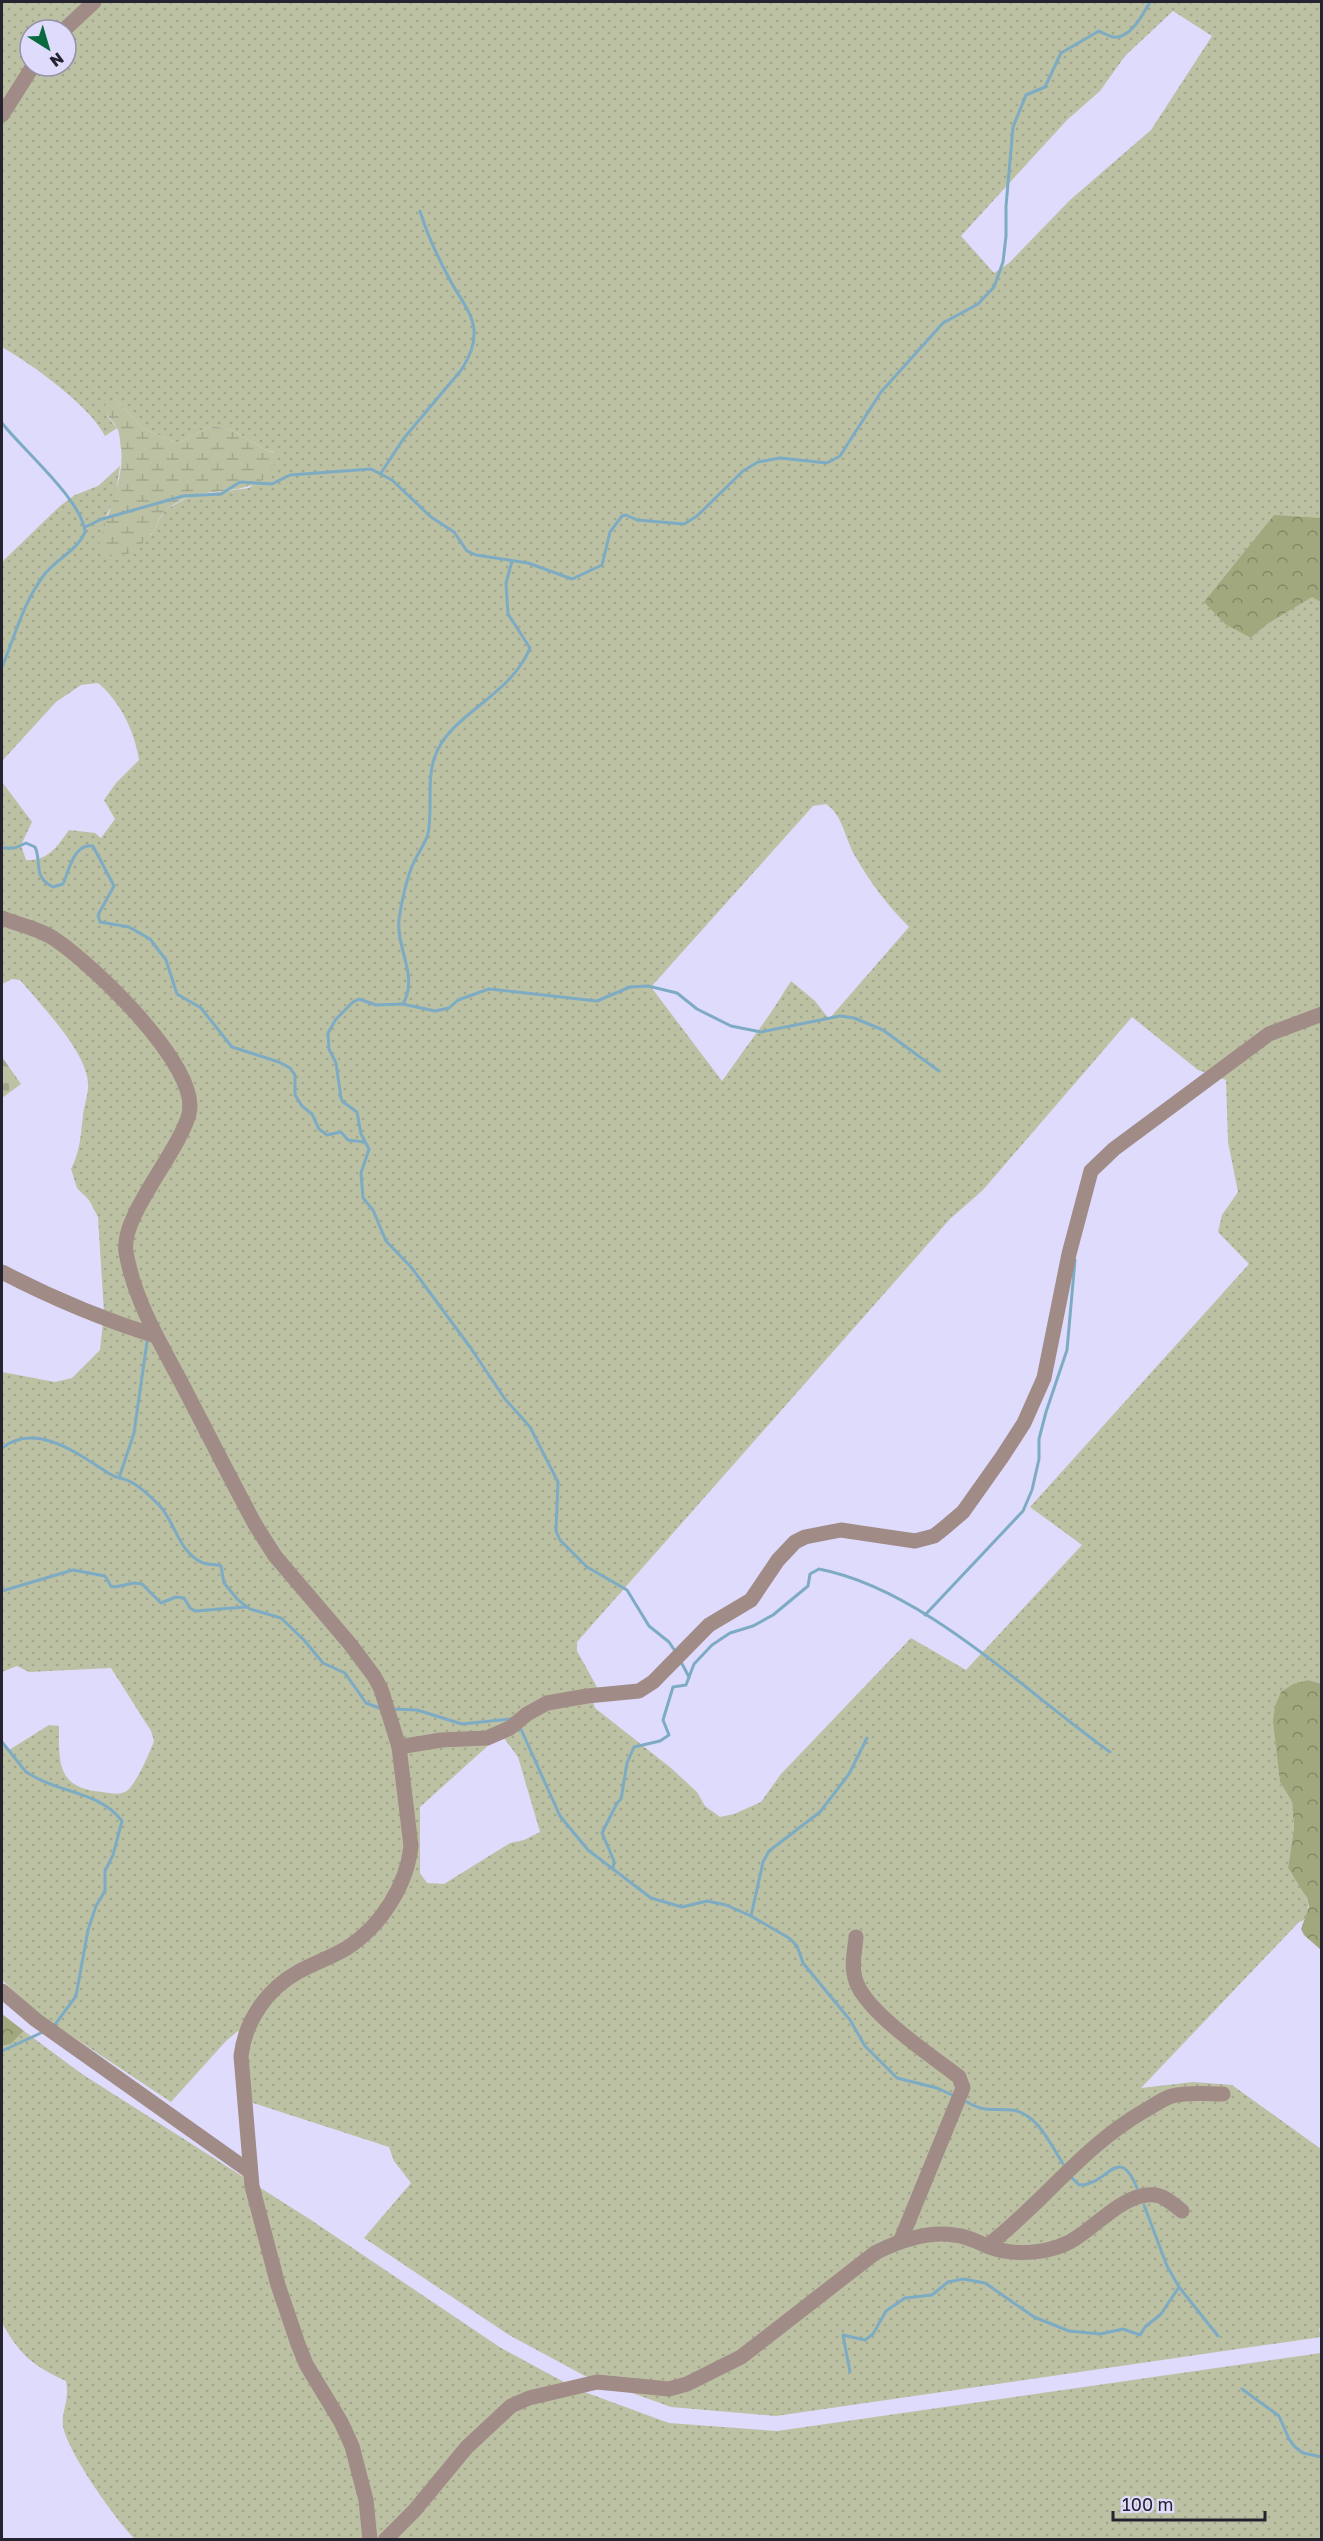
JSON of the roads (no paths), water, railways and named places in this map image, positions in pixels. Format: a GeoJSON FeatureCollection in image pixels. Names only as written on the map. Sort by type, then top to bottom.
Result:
{"type":"FeatureCollection","features":[{"type":"Feature","properties":{"kind":"street"},"geometry":{"type":"LineString","coordinates":[[77,18],[94,2]]}},
{"type":"Feature","properties":{"kind":"street"},"geometry":{"type":"LineString","coordinates":[[2,115],[24,78]]}},
{"type":"Feature","properties":{"kind":"street"},"geometry":{"type":"LineString","coordinates":[[2,918],[54,938],[88,964],[161,1043],[181,1071],[189,1089],[190,1112],[155,1182],[131,1221],[126,1236],[126,1251],[140,1298],[156,1336],[251,1517],[269,1546],[374,1676],[388,1706],[399,1747],[411,1846],[410,1863],[402,1883],[391,1903],[362,1936],[347,1948],[295,1974],[259,2008],[248,2029],[241,2056],[249,2171],[278,2286],[306,2364],[341,2422],[352,2446],[366,2500],[370,2540]]}},
{"type":"Feature","properties":{"kind":"street"},"geometry":{"type":"LineString","coordinates":[[399,1747],[435,1740],[487,1738],[510,1728],[533,1710],[548,1703],[587,1696],[630,1693],[647,1687],[697,1635],[709,1625],[751,1600],[778,1560],[795,1542],[805,1537],[841,1530],[915,1541],[934,1536],[943,1529],[963,1512],[1002,1457],[1024,1423],[1044,1378],[1069,1254],[1091,1171],[1114,1149],[1269,1034],[1285,1026],[1322,1014]]}},
{"type":"Feature","properties":{"kind":"street"},"geometry":{"type":"LineString","coordinates":[[2,1272],[42,1293],[102,1319],[156,1336]]}},
{"type":"Feature","properties":{"kind":"street"},"geometry":{"type":"LineString","coordinates":[[856,1936],[853,1970],[860,1992],[881,2016],[959,2077],[963,2088],[900,2242]]}},
{"type":"Feature","properties":{"kind":"street"},"geometry":{"type":"LineString","coordinates":[[2,1991],[36,2020],[249,2171]]}},
{"type":"Feature","properties":{"kind":"street"},"geometry":{"type":"LineString","coordinates":[[987,2246],[1023,2216],[1107,2136],[1134,2117],[1170,2097],[1182,2094],[1223,2094]]}},
{"type":"Feature","properties":{"kind":"street"},"geometry":{"type":"LineString","coordinates":[[386,2540],[414,2511],[467,2447],[511,2406],[528,2398],[597,2382],[669,2389],[687,2384],[741,2357],[875,2253],[900,2242],[952,2234],[1001,2252],[1044,2250],[1078,2238],[1104,2216],[1136,2198],[1147,2195],[1162,2197],[1182,2211]]}},
{"type":"Feature","properties":{"kind":"waterway"},"geometry":{"type":"LineString","coordinates":[[85,527],[102,519],[183,496],[221,494],[240,482],[272,484],[290,475],[371,469],[392,480],[431,517],[454,532],[467,551],[476,555],[528,563],[572,579],[602,565],[610,532],[622,516],[626,515],[637,520],[684,524],[697,516],[743,471],[758,462],[780,458],[827,463],[840,456],[881,392],[943,323],[978,304],[994,287],[1003,262],[1013,127],[1026,95],[1045,87],[1061,53],[1099,31],[1113,37],[1125,34],[1135,25],[1150,2]]}},
{"type":"Feature","properties":{"kind":"waterway"},"geometry":{"type":"LineString","coordinates":[[381,473],[404,438],[462,369],[474,341],[471,316],[437,255],[420,211]]}},
{"type":"Feature","properties":{"kind":"waterway"},"geometry":{"type":"LineString","coordinates":[[2,423],[63,491],[82,519],[85,532],[72,550],[44,575],[37,586],[25,608],[2,667]]}},
{"type":"Feature","properties":{"kind":"waterway"},"geometry":{"type":"LineString","coordinates":[[403,1004],[409,983],[399,920],[409,875],[428,834],[431,775],[435,756],[453,728],[509,680],[521,665],[530,648],[508,614],[506,583],[512,561]]}},
{"type":"Feature","properties":{"kind":"waterway"},"geometry":{"type":"LineString","coordinates":[[2,848],[15,848],[26,843],[35,847],[40,874],[46,883],[53,887],[63,884],[77,853],[87,846],[93,846],[114,886],[98,915],[100,922],[129,927],[150,939],[166,960],[177,994],[201,1008],[232,1047],[279,1062],[290,1068],[295,1075],[295,1095],[302,1106],[312,1114],[319,1129],[327,1135],[341,1132],[348,1140],[364,1142]]}},
{"type":"Feature","properties":{"kind":"waterway"},"geometry":{"type":"LineString","coordinates":[[675,1651],[669,1642],[649,1626],[627,1590],[587,1567],[560,1540],[556,1531],[558,1482],[530,1427],[505,1399],[411,1267],[386,1241],[373,1210],[363,1198],[361,1173],[369,1149],[361,1134],[357,1112],[341,1098],[336,1063],[329,1049],[328,1033],[336,1019],[359,999],[376,1005],[403,1004],[435,1011],[449,1008],[458,1000],[489,989],[597,1001],[630,987],[648,986],[677,993],[697,1009],[731,1026],[761,1032],[840,1016],[854,1018],[883,1030],[939,1071]]}},
{"type":"Feature","properties":{"kind":"waterway"},"geometry":{"type":"LineString","coordinates":[[925,1615],[1023,1511],[1032,1490],[1039,1459],[1039,1439],[1067,1350],[1075,1260]]}},
{"type":"Feature","properties":{"kind":"waterway"},"geometry":{"type":"LineString","coordinates":[[119,1478],[134,1433],[147,1342]]}},
{"type":"Feature","properties":{"kind":"waterway"},"geometry":{"type":"LineString","coordinates":[[2,1448],[15,1441],[29,1438],[43,1439],[71,1450],[112,1475],[138,1487],[165,1512],[188,1552],[203,1563],[221,1566],[224,1583],[238,1600],[250,1609],[281,1618],[304,1640],[323,1663],[345,1673],[366,1703],[382,1709]]}},
{"type":"Feature","properties":{"kind":"waterway"},"geometry":{"type":"LineString","coordinates":[[613,1869],[614,1861],[602,1833],[621,1799],[627,1763],[634,1747],[660,1741],[669,1735],[663,1720],[673,1687],[686,1685],[694,1664],[712,1645],[730,1633],[753,1626],[773,1615],[808,1586],[810,1574],[819,1569],[858,1580],[896,1597],[934,1620],[971,1645],[1110,1752]]}},
{"type":"Feature","properties":{"kind":"waterway"},"geometry":{"type":"LineString","coordinates":[[2,1591],[73,1570],[105,1576],[111,1586],[115,1587],[134,1583],[142,1584],[161,1603],[176,1597],[184,1598],[190,1608],[195,1611],[245,1607]]}},
{"type":"Feature","properties":{"kind":"waterway"},"geometry":{"type":"LineString","coordinates":[[680,1660],[689,1677]]}},
{"type":"Feature","properties":{"kind":"waterway"},"geometry":{"type":"LineString","coordinates":[[391,1709],[417,1710],[462,1724],[511,1719]]}},
{"type":"Feature","properties":{"kind":"waterway"},"geometry":{"type":"LineString","coordinates":[[520,1727],[560,1816],[588,1850],[651,1898],[682,1907],[707,1901],[726,1905],[751,1916],[789,1938],[797,1946],[803,1963],[850,2020],[865,2046],[897,2078],[937,2088],[952,2095]]}},
{"type":"Feature","properties":{"kind":"waterway"},"geometry":{"type":"LineString","coordinates":[[751,1916],[763,1862],[769,1851],[820,1812],[849,1774],[867,1738]]}},
{"type":"Feature","properties":{"kind":"waterway"},"geometry":{"type":"LineString","coordinates":[[2,1742],[26,1772],[44,1782],[92,1798],[113,1811],[122,1821],[113,1855],[105,1871],[105,1891],[96,1906],[88,1930],[76,1996],[54,2026]]}},
{"type":"Feature","properties":{"kind":"waterway"},"geometry":{"type":"LineString","coordinates":[[2,2051],[43,2032]]}},
{"type":"Feature","properties":{"kind":"waterway"},"geometry":{"type":"LineString","coordinates":[[967,2102],[984,2109],[1021,2112],[1029,2117],[1048,2139],[1063,2164]]}},
{"type":"Feature","properties":{"kind":"waterway"},"geometry":{"type":"LineString","coordinates":[[1070,2176],[1079,2185],[1089,2184],[1118,2167],[1124,2168],[1137,2188]]}},
{"type":"Feature","properties":{"kind":"waterway"},"geometry":{"type":"LineString","coordinates":[[1144,2205],[1167,2266],[1179,2287],[1218,2336]]}},
{"type":"Feature","properties":{"kind":"waterway"},"geometry":{"type":"LineString","coordinates":[[850,2372],[843,2335],[865,2340],[873,2334],[886,2311],[905,2298],[932,2295],[948,2282],[963,2279],[985,2283],[1034,2317],[1069,2331],[1100,2334],[1123,2329],[1140,2335],[1145,2327],[1161,2314],[1179,2287]]}},
{"type":"Feature","properties":{"kind":"waterway"},"geometry":{"type":"LineString","coordinates":[[1242,2389],[1279,2416],[1295,2447],[1303,2453],[1322,2457]]}}]}
